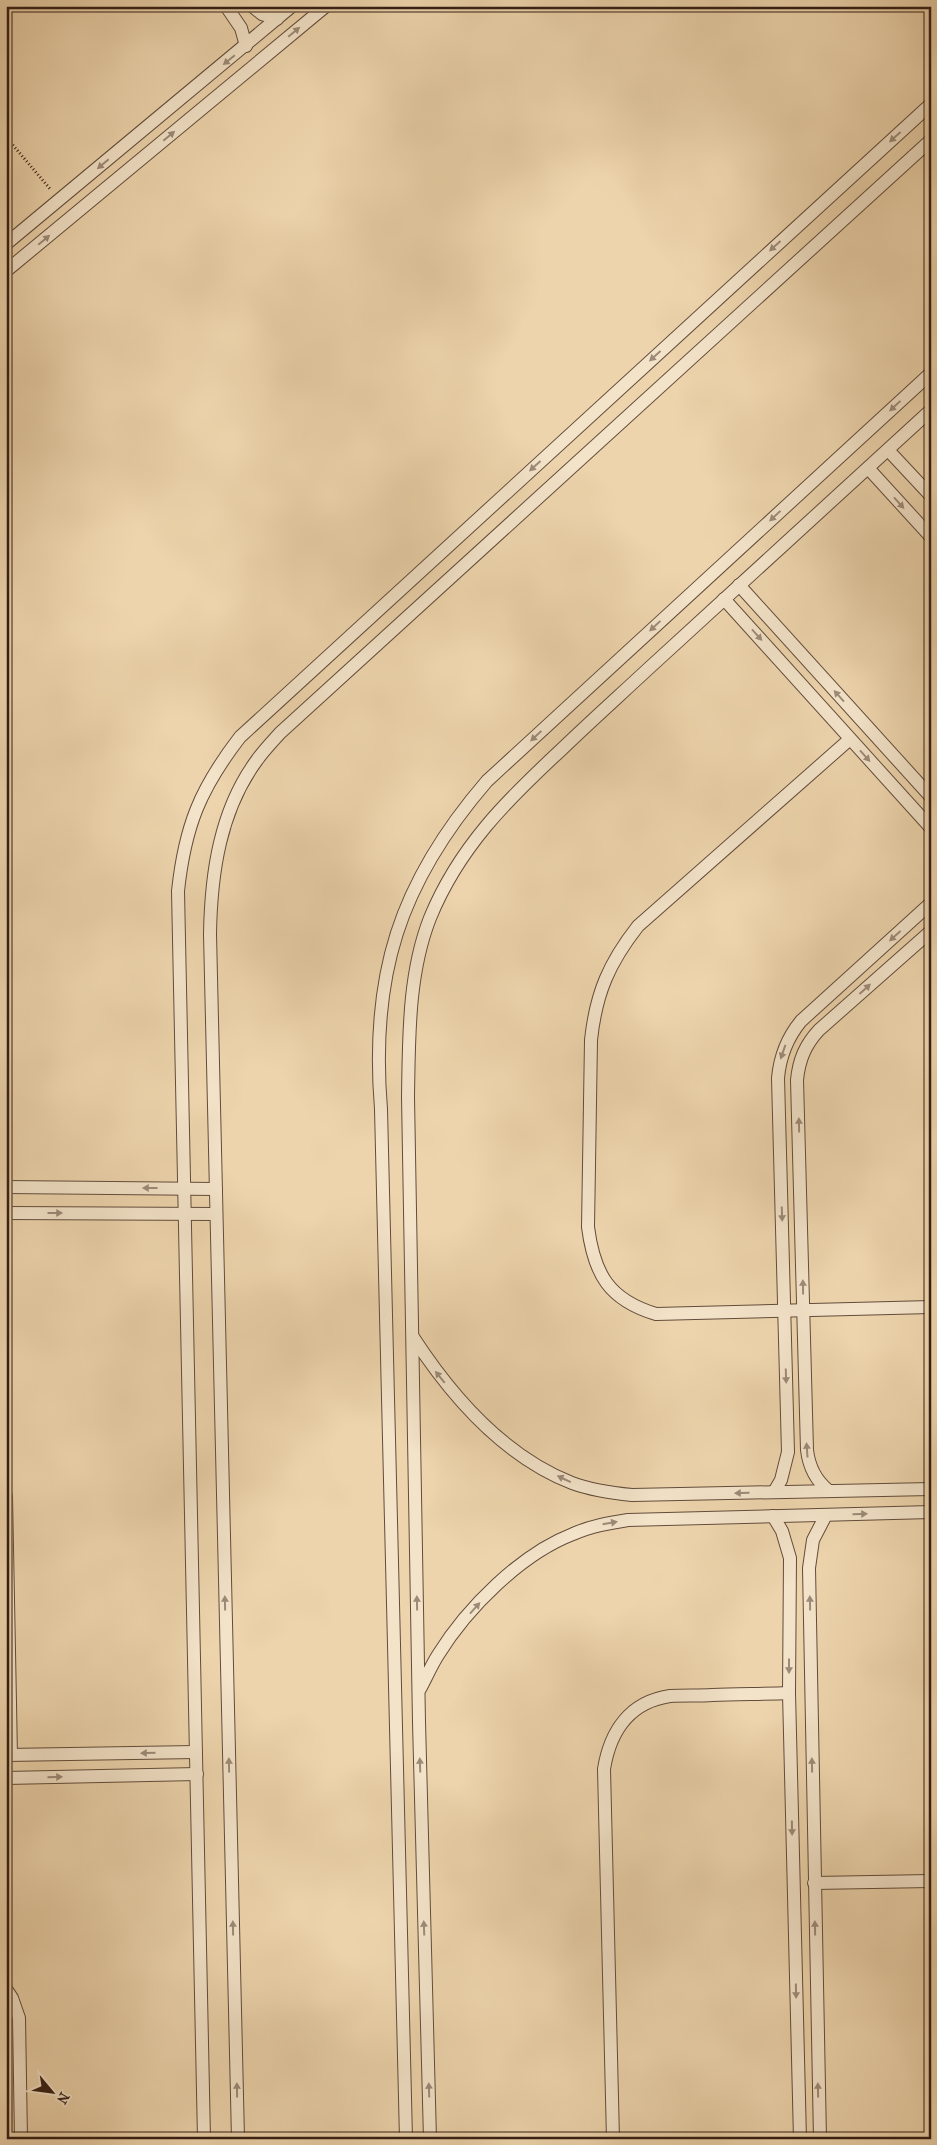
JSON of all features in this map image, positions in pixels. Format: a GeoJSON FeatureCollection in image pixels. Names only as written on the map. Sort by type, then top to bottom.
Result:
{"type":"FeatureCollection","features":[{"type":"Feature","properties":{"kind":"street"},"geometry":{"type":"LineString","coordinates":[[226,6],[241,28],[246,46]]}},
{"type":"Feature","properties":{"kind":"street"},"geometry":{"type":"LineString","coordinates":[[252,6],[262,14],[277,19]]}},
{"type":"Feature","properties":{"kind":"street"},"geometry":{"type":"LineString","coordinates":[[6,244],[292,6]]}},
{"type":"Feature","properties":{"kind":"street"},"geometry":{"type":"LineString","coordinates":[[6,271],[326,6]]}},
{"type":"Feature","properties":{"kind":"street"},"geometry":{"type":"LineString","coordinates":[[204,2139],[178,891],[182,858],[190,825],[202,794],[219,764],[240,737],[931,104]]}},
{"type":"Feature","properties":{"kind":"street"},"geometry":{"type":"LineString","coordinates":[[238,2139],[210,934],[211,890],[226,821],[239,789],[257,760],[280,733],[931,140]]}},
{"type":"Feature","properties":{"kind":"street"},"geometry":{"type":"LineString","coordinates":[[406,2139],[381,1110],[378,1070],[378,1030],[382,991],[391,952],[403,915],[419,878],[438,844],[487,781],[931,373]]}},
{"type":"Feature","properties":{"kind":"street"},"geometry":{"type":"LineString","coordinates":[[430,2139],[419,1691],[408,1097],[410,1040],[418,967],[430,920],[452,872],[470,844],[503,804],[724,598],[931,410]]}},
{"type":"Feature","properties":{"kind":"street"},"geometry":{"type":"LineString","coordinates":[[888,450],[931,496]]}},
{"type":"Feature","properties":{"kind":"street"},"geometry":{"type":"LineString","coordinates":[[868,468],[931,538]]}},
{"type":"Feature","properties":{"kind":"street"},"geometry":{"type":"LineString","coordinates":[[739,585],[931,797]]}},
{"type":"Feature","properties":{"kind":"street"},"geometry":{"type":"LineString","coordinates":[[724,598],[931,828]]}},
{"type":"Feature","properties":{"kind":"street"},"geometry":{"type":"LineString","coordinates":[[850,739],[638,926],[622,946],[610,967],[600,990],[591,1040],[588,1227],[595,1264],[605,1282],[619,1297],[636,1308],[656,1314],[931,1307]]}},
{"type":"Feature","properties":{"kind":"street"},"geometry":{"type":"LineString","coordinates":[[774,1492],[784,1473],[788,1452],[778,1078],[782,1053],[801,1021],[931,903]]}},
{"type":"Feature","properties":{"kind":"street"},"geometry":{"type":"LineString","coordinates":[[829,1491],[815,1477],[808,1459],[797,1080],[802,1056],[819,1030],[931,931]]}},
{"type":"Feature","properties":{"kind":"street"},"geometry":{"type":"LineString","coordinates":[[6,1187],[216,1189]]}},
{"type":"Feature","properties":{"kind":"street"},"geometry":{"type":"LineString","coordinates":[[6,1213],[216,1214]]}},
{"type":"Feature","properties":{"kind":"street"},"geometry":{"type":"LineString","coordinates":[[412,1336],[434,1370],[459,1401],[488,1429],[519,1454],[545,1470],[572,1483],[602,1491],[632,1495],[931,1488]]}},
{"type":"Feature","properties":{"kind":"street"},"geometry":{"type":"LineString","coordinates":[[6,1496],[8,1755],[196,1752]]}},
{"type":"Feature","properties":{"kind":"street"},"geometry":{"type":"LineString","coordinates":[[419,1691],[438,1655],[477,1605],[522,1564],[546,1547],[572,1534],[600,1525],[628,1520],[931,1512]]}},
{"type":"Feature","properties":{"kind":"street"},"geometry":{"type":"LineString","coordinates":[[820,2139],[809,1568],[813,1540],[826,1515]]}},
{"type":"Feature","properties":{"kind":"street"},"geometry":{"type":"LineString","coordinates":[[773,1516],[782,1531],[790,1558],[789,1693],[800,2139]]}},
{"type":"Feature","properties":{"kind":"street"},"geometry":{"type":"LineString","coordinates":[[613,2139],[604,1769],[607,1748],[616,1729],[631,1713],[649,1702],[669,1696],[789,1693]]}},
{"type":"Feature","properties":{"kind":"street"},"geometry":{"type":"LineString","coordinates":[[6,1778],[197,1774]]}},
{"type":"Feature","properties":{"kind":"street"},"geometry":{"type":"LineString","coordinates":[[814,1883],[931,1881]]}},
{"type":"Feature","properties":{"kind":"street"},"geometry":{"type":"LineString","coordinates":[[6,1990],[12,1998],[18,2018],[21,2139]]}},
{"type":"Feature","properties":{"kind":"path"},"geometry":{"type":"LineString","coordinates":[[6,137],[59,200]]}}]}
